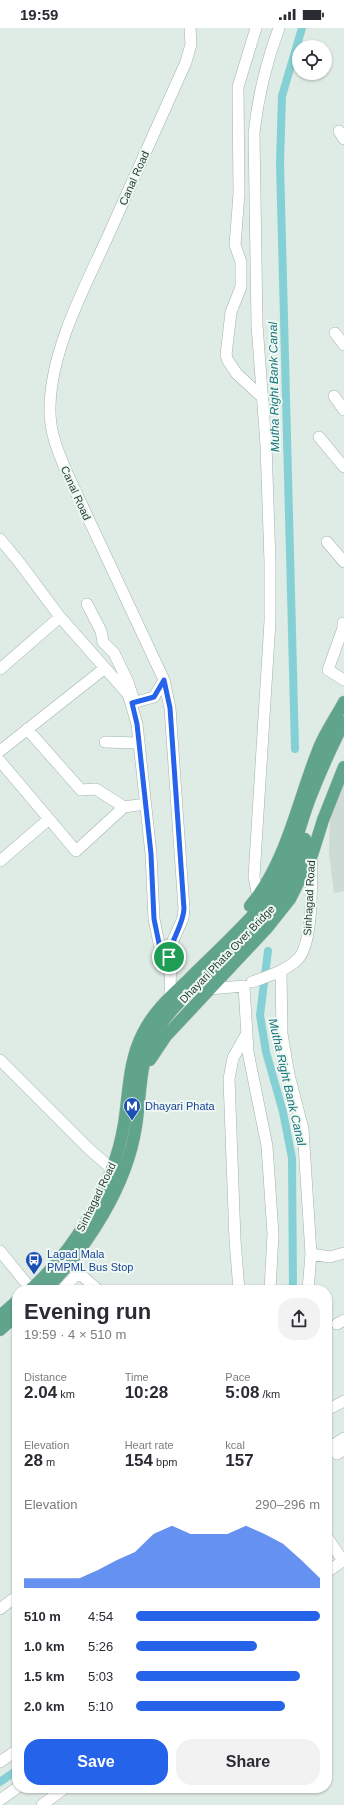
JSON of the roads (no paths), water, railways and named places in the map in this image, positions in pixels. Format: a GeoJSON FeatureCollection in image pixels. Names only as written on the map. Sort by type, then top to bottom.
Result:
{"type":"FeatureCollection","features":[{"type":"Feature","properties":{"kind":"main road"},"geometry":{"type":"LineString","coordinates":[[183,985],[189,968],[258,897],[278,861],[317,751],[344,702]]}},
{"type":"Feature","properties":{"kind":"main road","name":"Dhayari Phata Over Bridge"},"geometry":{"type":"LineString","coordinates":[[183,985],[270,896],[288,866],[302,851],[310,798],[344,722]]}},
{"type":"Feature","properties":{"kind":"main road","name":"Dhayari Phata Over Bridge"},"geometry":{"type":"LineString","coordinates":[[142,1075],[153,1037],[164,1018],[265,916],[286,888],[298,863],[317,801],[344,740]]}},
{"type":"Feature","properties":{"kind":"main road"},"geometry":{"type":"LineString","coordinates":[[142,1075],[152,1056],[166,1036],[267,928],[290,899],[302,851],[323,820],[344,768]]}},
{"type":"Feature","properties":{"kind":"main road","name":"Sinhagad Road"},"geometry":{"type":"LineString","coordinates":[[35,1285],[51,1269],[76,1238],[88,1218],[111,1168],[124,1125],[131,1065],[148,1024],[170,996],[183,985]]}},
{"type":"Feature","properties":{"kind":"main road","name":"Sinhagad Road"},"geometry":{"type":"LineString","coordinates":[[50,1285],[69,1264],[97,1223],[128,1160],[136,1126],[142,1075]]}},
{"type":"Feature","properties":{"kind":"main road"},"geometry":{"type":"LineString","coordinates":[[0,1316],[12,1305]]}},
{"type":"Feature","properties":{"kind":"main road"},"geometry":{"type":"LineString","coordinates":[[0,1330],[12,1319]]}},
{"type":"Feature","properties":{"kind":"street","name":"Canal Road"},"geometry":{"type":"LineString","coordinates":[[170,996],[171,945],[183,918],[184,909],[170,708],[164,680],[67,473],[53,439],[50,407],[54,377],[61,348],[78,304],[186,62],[191,44],[190,28]]}},
{"type":"Feature","properties":{"kind":"street"},"geometry":{"type":"LineString","coordinates":[[256,28],[238,86],[239,194],[235,245],[241,262],[241,277],[240,287],[231,312],[226,355],[228,362],[237,374],[262,397]]}},
{"type":"Feature","properties":{"kind":"street"},"geometry":{"type":"LineString","coordinates":[[258,897],[254,878],[270,621],[270,562],[257,325],[254,133],[257,103],[263,75],[279,28]]}},
{"type":"Feature","properties":{"kind":"street"},"geometry":{"type":"LineString","coordinates":[[335,333],[344,345]]}},
{"type":"Feature","properties":{"kind":"street"},"geometry":{"type":"LineString","coordinates":[[334,396],[344,410]]}},
{"type":"Feature","properties":{"kind":"street"},"geometry":{"type":"LineString","coordinates":[[319,437],[344,467]]}},
{"type":"Feature","properties":{"kind":"street"},"geometry":{"type":"LineString","coordinates":[[0,539],[60,617],[128,694],[132,703],[137,724],[151,854],[154,919],[160,948],[170,962]]}},
{"type":"Feature","properties":{"kind":"street"},"geometry":{"type":"LineString","coordinates":[[327,542],[344,562]]}},
{"type":"Feature","properties":{"kind":"street"},"geometry":{"type":"LineString","coordinates":[[87,604],[101,631],[105,645],[114,653],[128,682],[133,698],[132,703]]}},
{"type":"Feature","properties":{"kind":"street"},"geometry":{"type":"LineString","coordinates":[[0,669],[60,617]]}},
{"type":"Feature","properties":{"kind":"street"},"geometry":{"type":"LineString","coordinates":[[343,623],[343,628],[328,670],[344,680]]}},
{"type":"Feature","properties":{"kind":"street"},"geometry":{"type":"LineString","coordinates":[[0,751],[105,668]]}},
{"type":"Feature","properties":{"kind":"street"},"geometry":{"type":"LineString","coordinates":[[132,703],[154,697],[164,680]]}},
{"type":"Feature","properties":{"kind":"street"},"geometry":{"type":"LineString","coordinates":[[27,729],[81,790],[96,789],[124,807]]}},
{"type":"Feature","properties":{"kind":"street"},"geometry":{"type":"LineString","coordinates":[[105,742],[139,743]]}},
{"type":"Feature","properties":{"kind":"street"},"geometry":{"type":"LineString","coordinates":[[0,761],[76,851],[124,807],[145,804]]}},
{"type":"Feature","properties":{"kind":"street"},"geometry":{"type":"LineString","coordinates":[[0,862],[49,819]]}},
{"type":"Feature","properties":{"kind":"street","name":"Sinhagad Road"},"geometry":{"type":"LineString","coordinates":[[210,989],[248,984],[281,971],[299,958],[308,935],[302,851]]}},
{"type":"Feature","properties":{"kind":"street"},"geometry":{"type":"LineString","coordinates":[[281,971],[282,1034],[289,1075],[304,1129],[311,1254],[308,1285]]}},
{"type":"Feature","properties":{"kind":"street"},"geometry":{"type":"LineString","coordinates":[[248,984],[248,1052],[267,1146],[273,1234],[270,1285]]}},
{"type":"Feature","properties":{"kind":"street"},"geometry":{"type":"LineString","coordinates":[[239,1285],[235,1240],[229,1079],[233,1058],[247,1033]]}},
{"type":"Feature","properties":{"kind":"street"},"geometry":{"type":"LineString","coordinates":[[0,1060],[84,1145],[111,1168]]}},
{"type":"Feature","properties":{"kind":"street"},"geometry":{"type":"LineString","coordinates":[[0,1252],[26,1285]]}},
{"type":"Feature","properties":{"kind":"street"},"geometry":{"type":"LineString","coordinates":[[311,1254],[330,1257],[344,1253]]}},
{"type":"Feature","properties":{"kind":"street"},"geometry":{"type":"LineString","coordinates":[[69,1264],[92,1285]]}},
{"type":"Feature","properties":{"kind":"street"},"geometry":{"type":"LineString","coordinates":[[67,1285],[78,1273]]}},
{"type":"Feature","properties":{"kind":"street"},"geometry":{"type":"LineString","coordinates":[[332,1407],[344,1401]]}},
{"type":"Feature","properties":{"kind":"street"},"geometry":{"type":"LineString","coordinates":[[332,1446],[344,1438]]}},
{"type":"Feature","properties":{"kind":"street"},"geometry":{"type":"LineString","coordinates":[[332,1544],[343,1561],[332,1569]]}},
{"type":"Feature","properties":{"kind":"street"},"geometry":{"type":"LineString","coordinates":[[0,1609],[12,1600]]}},
{"type":"Feature","properties":{"kind":"street"},"geometry":{"type":"LineString","coordinates":[[0,1762],[12,1754]]}},
{"type":"Feature","properties":{"kind":"street"},"geometry":{"type":"LineString","coordinates":[[0,1800],[12,1792]]}},
{"type":"Feature","properties":{"kind":"street"},"geometry":{"type":"LineString","coordinates":[[42,1805],[58,1793]]}},
{"type":"Feature","properties":{"kind":"waterway","name":"Mutha Right Bank Canal"},"geometry":{"type":"LineString","coordinates":[[295,749],[280,163],[282,96],[302,28]]}},
{"type":"Feature","properties":{"kind":"waterway","name":"Mutha Right Bank Canal"},"geometry":{"type":"LineString","coordinates":[[268,951],[260,1015],[266,1052],[283,1112],[292,1158],[293,1285]]}},
{"type":"Feature","properties":{"kind":"waterway","name":"Mutha Right Bank Canal"},"geometry":{"type":"LineString","coordinates":[[0,1782],[12,1774]]}},
{"type":"Feature","properties":{"kind":"place","name":"Dhayari Phata"},"geometry":{"type":"Point","coordinates":[132,1121]}},
{"type":"Feature","properties":{"kind":"place","name":"Lagad Mala PMPML Bus Stop"},"geometry":{"type":"Point","coordinates":[34,1275]}}]}
